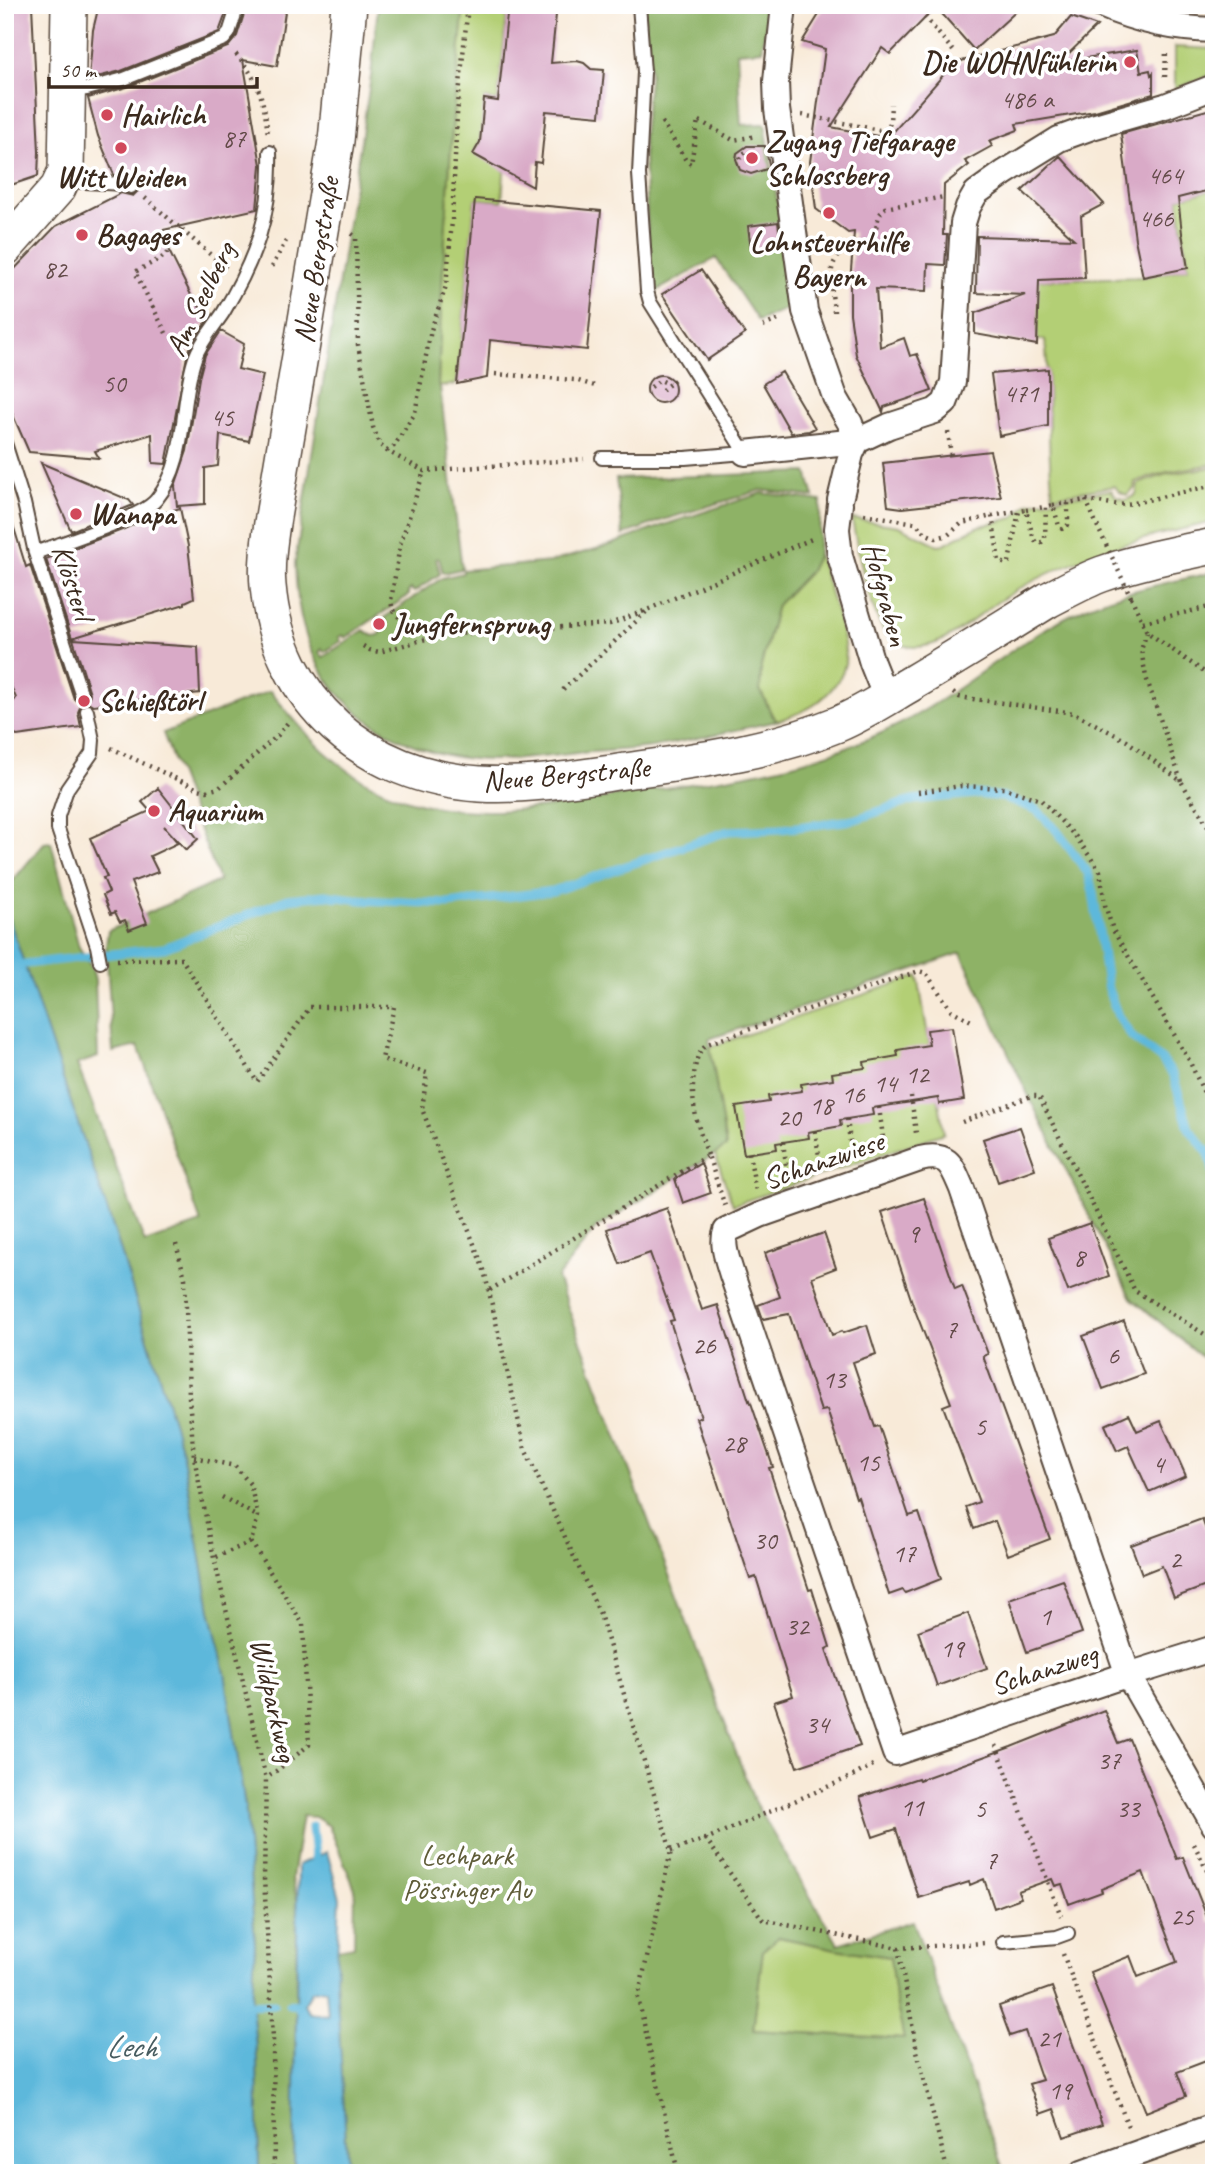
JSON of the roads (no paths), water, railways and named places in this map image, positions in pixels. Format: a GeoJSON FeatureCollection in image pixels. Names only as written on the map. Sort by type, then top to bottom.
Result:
{"type":"FeatureCollection","features":[{"type":"Feature","properties":{"kind":"main road"},"geometry":{"type":"LineString","coordinates":[[5,248],[62,181],[67,160],[69,5]]}},
{"type":"Feature","properties":{"kind":"main road","name":"Neue Bergstraße"},"geometry":{"type":"LineString","coordinates":[[349,5],[336,141],[268,553],[268,585],[271,610],[289,664],[321,713],[356,743],[379,758],[405,769],[452,781],[508,784],[722,757],[786,743],[841,723],[1048,600],[1100,575],[1133,564],[1214,546]]}},
{"type":"Feature","properties":{"kind":"street"},"geometry":{"type":"LineString","coordinates":[[784,5],[776,81],[778,121],[805,311],[835,397],[857,441]]}},
{"type":"Feature","properties":{"kind":"street"},"geometry":{"type":"LineString","coordinates":[[1101,5],[1140,13],[1167,26],[1214,30]]}},
{"type":"Feature","properties":{"kind":"street"},"geometry":{"type":"LineString","coordinates":[[745,453],[857,441],[889,426],[935,411],[945,403],[950,393],[957,332],[963,223],[976,193],[1059,139],[1165,106],[1214,87]]}},
{"type":"Feature","properties":{"kind":"street","name":"Hofgraben"},"geometry":{"type":"LineString","coordinates":[[857,441],[851,454],[840,505],[837,529],[840,556],[872,663],[886,698]]}},
{"type":"Feature","properties":{"kind":"street","name":"Schanzwiese"},"geometry":{"type":"LineString","coordinates":[[895,1753],[732,1275],[724,1238],[726,1231],[732,1226],[920,1159],[944,1158],[954,1170],[962,1189],[1128,1675]]}},
{"type":"Feature","properties":{"kind":"street","name":"Schanzweg"},"geometry":{"type":"LineString","coordinates":[[895,1753],[1214,1648]]}},
{"type":"Feature","properties":{"kind":"street"},"geometry":{"type":"LineString","coordinates":[[1128,1675],[1214,1825]]}},
{"type":"Feature","properties":{"kind":"street"},"geometry":{"type":"LineString","coordinates":[[1082,2173],[1214,2126]]}},
{"type":"Feature","properties":{"kind":"lane"},"geometry":{"type":"LineString","coordinates":[[67,91],[87,89],[124,79],[217,43],[227,37],[238,5]]}},
{"type":"Feature","properties":{"kind":"lane"},"geometry":{"type":"LineString","coordinates":[[602,458],[685,458],[745,453],[650,302],[647,291],[639,174],[644,72],[639,5]]}},
{"type":"Feature","properties":{"kind":"lane","name":"Am Seelberg"},"geometry":{"type":"LineString","coordinates":[[35,553],[120,521],[150,505],[170,481],[176,465],[191,372],[198,351],[249,267],[266,215],[270,152]]}},
{"type":"Feature","properties":{"kind":"lane"},"geometry":{"type":"LineString","coordinates":[[62,181],[124,184],[131,187]]}},
{"type":"Feature","properties":{"kind":"lane","name":"Klösterl"},"geometry":{"type":"LineString","coordinates":[[5,443],[24,503],[35,553],[82,696]]}},
{"type":"Feature","properties":{"kind":"lane"},"geometry":{"type":"LineString","coordinates":[[87,711],[93,740],[92,753],[67,789],[58,829],[99,955]]}},
{"type":"Feature","properties":{"kind":"lane"},"geometry":{"type":"LineString","coordinates":[[1003,1942],[1057,1937],[1068,1933]]}},
{"type":"Feature","properties":{"kind":"water","name":"Lech"},"geometry":{"type":"Polygon","coordinates":[[[5,907],[118,1242],[182,1451],[210,1610],[225,1673],[246,1813],[255,1944],[252,2005],[257,2059],[259,2173],[5,2173],[5,907]]]}},
{"type":"Feature","properties":{"kind":"water"},"geometry":{"type":"Polygon","coordinates":[[[327,1852],[340,1898],[336,1980],[348,2173],[294,2173],[298,1865],[327,1852]],[[326,1989],[312,1991],[304,2004],[309,2013],[328,2015],[326,1989]]]}},
{"type":"Feature","properties":{"kind":"waterway"},"geometry":{"type":"LineString","coordinates":[[5,969],[25,964],[164,948],[288,899],[325,895],[361,900],[448,904],[553,891],[728,831],[781,829],[853,820],[913,800],[975,794],[1003,797],[1037,810],[1057,831],[1088,873],[1108,989],[1118,1016],[1132,1037],[1162,1060],[1173,1075],[1189,1128],[1209,1154],[1214,1173]]}},
{"type":"Feature","properties":{"kind":"waterway"},"geometry":{"type":"LineString","coordinates":[[312,1827],[316,1867]]}},
{"type":"Feature","properties":{"kind":"waterway"},"geometry":{"type":"LineString","coordinates":[[241,2005],[274,2004]]}},
{"type":"Feature","properties":{"kind":"waterway"},"geometry":{"type":"LineString","coordinates":[[289,2004],[298,2005],[302,2014]]}},
{"type":"Feature","properties":{"kind":"place","name":"Die WOHNfühlerin"},"geometry":{"type":"Point","coordinates":[1130,62]}},
{"type":"Feature","properties":{"kind":"place","name":"Hairlich"},"geometry":{"type":"Point","coordinates":[107,115]}},
{"type":"Feature","properties":{"kind":"place","name":"Witt Weiden"},"geometry":{"type":"Point","coordinates":[121,148]}},
{"type":"Feature","properties":{"kind":"place","name":"Zugang Tiefgarage Schlossberg"},"geometry":{"type":"Point","coordinates":[752,158]}},
{"type":"Feature","properties":{"kind":"place","name":"Lohnsteuerhilfe Bayern"},"geometry":{"type":"Point","coordinates":[829,213]}},
{"type":"Feature","properties":{"kind":"place","name":"Bagages"},"geometry":{"type":"Point","coordinates":[82,235]}},
{"type":"Feature","properties":{"kind":"place","name":"Wanapa"},"geometry":{"type":"Point","coordinates":[76,514]}},
{"type":"Feature","properties":{"kind":"place","name":"Jungfernsprung"},"geometry":{"type":"Point","coordinates":[379,624]}},
{"type":"Feature","properties":{"kind":"place","name":"Schießtörl"},"geometry":{"type":"Point","coordinates":[84,701]}},
{"type":"Feature","properties":{"kind":"place","name":"Aquarium"},"geometry":{"type":"Point","coordinates":[154,811]}},
{"type":"Feature","properties":{"kind":"park label","name":"Lechpark Pössinger Au"},"geometry":{"type":"Point","coordinates":[467,1872]}}]}
